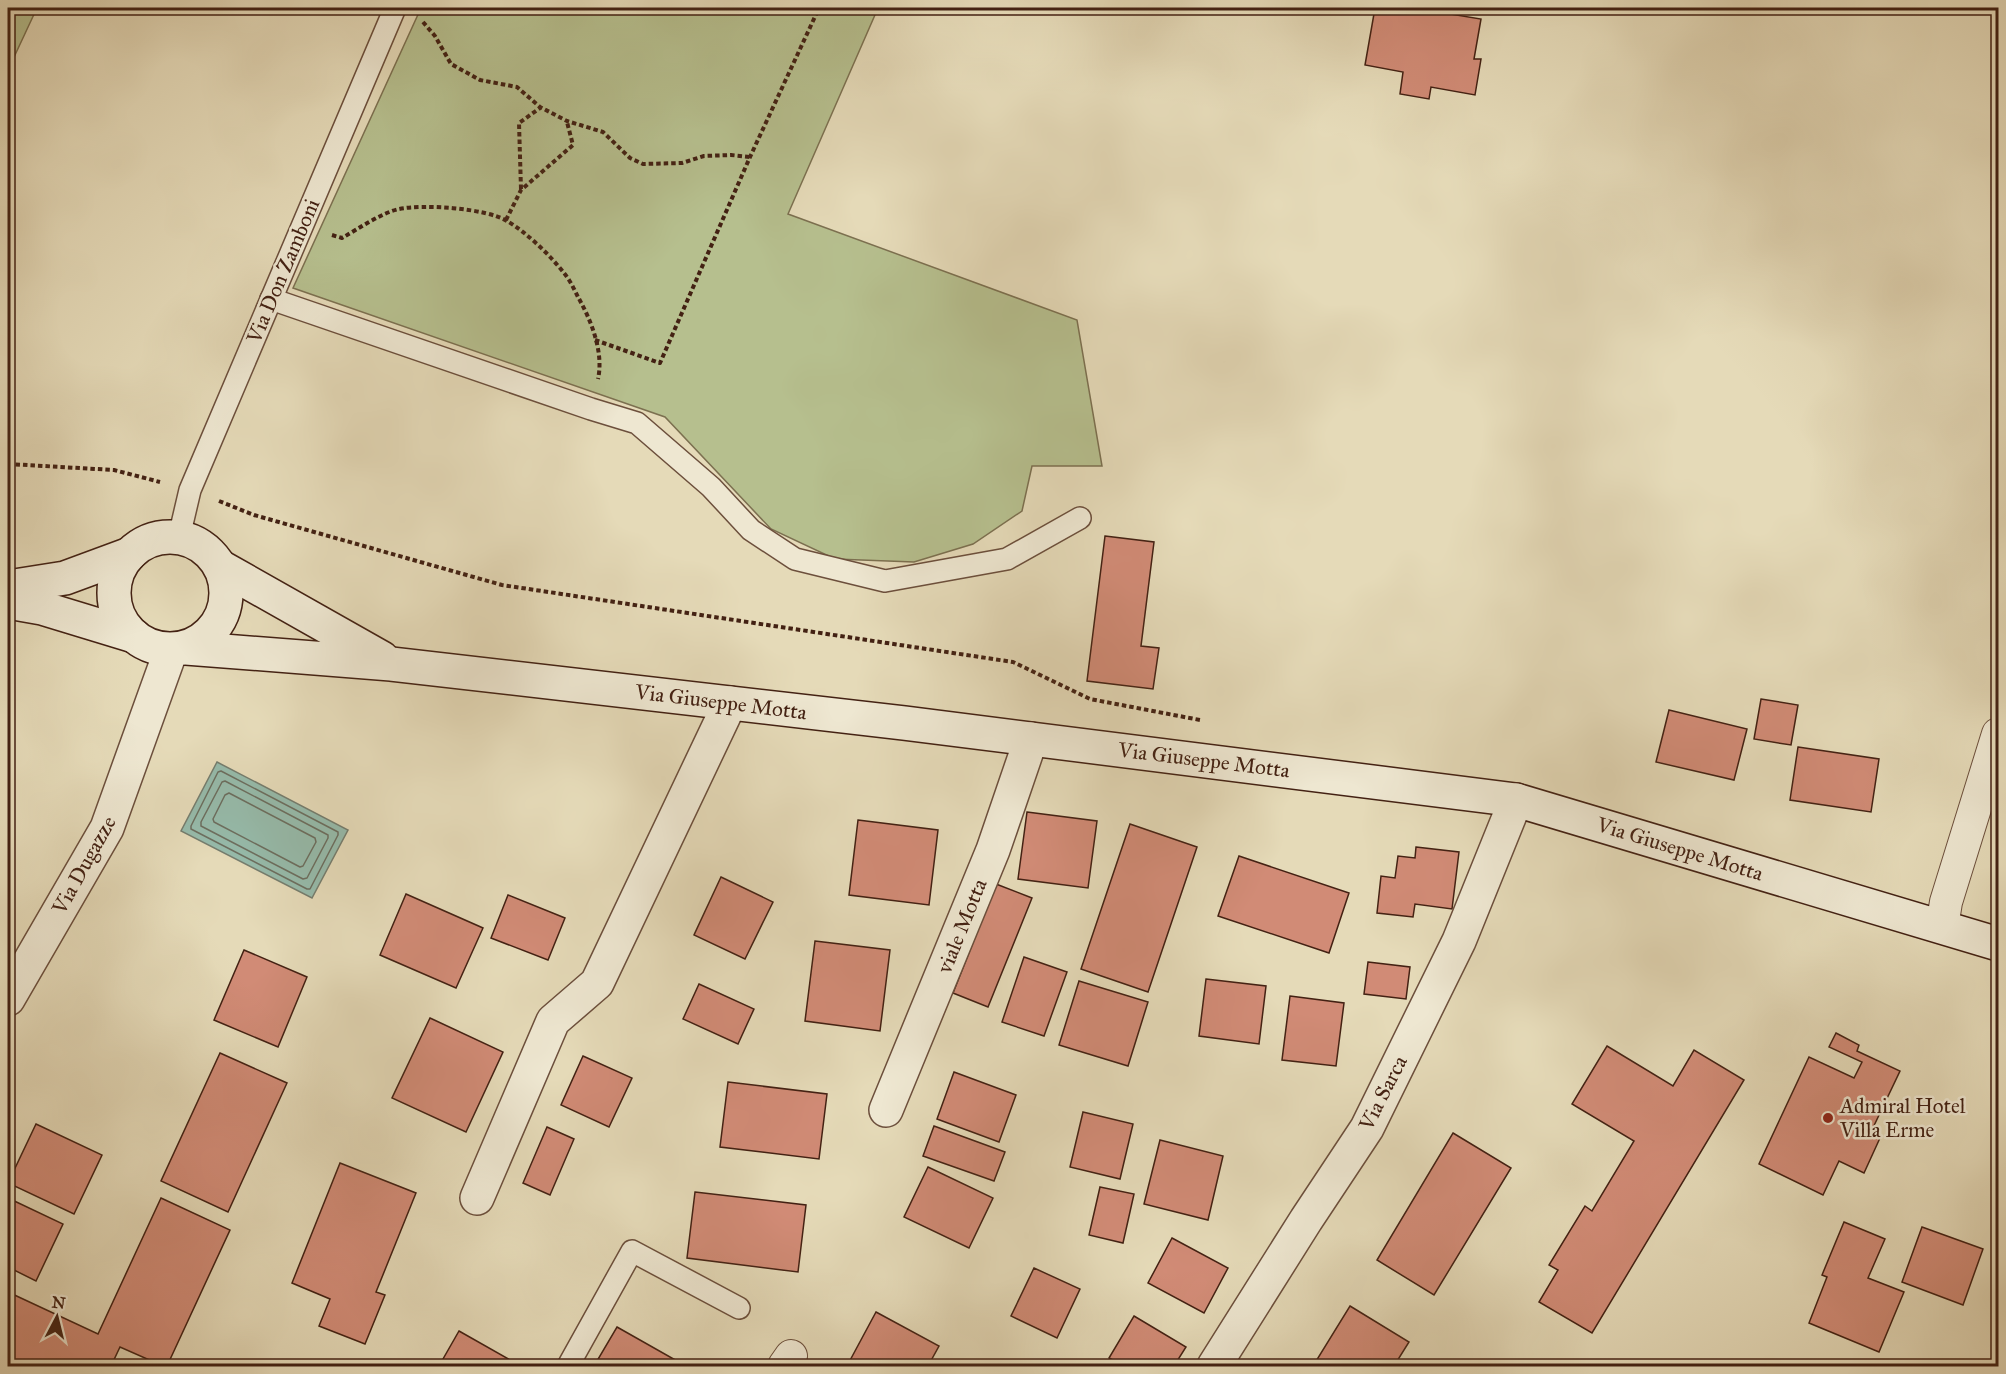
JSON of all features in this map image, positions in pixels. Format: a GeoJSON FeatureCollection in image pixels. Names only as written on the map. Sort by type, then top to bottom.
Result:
{"type":"FeatureCollection","features":[{"type":"Feature","properties":{"kind":"main road"},"geometry":{"type":"LineString","coordinates":[[8,587],[65,578],[129,554],[151,540],[179,537]]}},
{"type":"Feature","properties":{"kind":"main road","name":"Via Giuseppe Motta"},"geometry":{"type":"LineString","coordinates":[[179,537],[194,541],[209,551],[221,567],[391,664]]}},
{"type":"Feature","properties":{"kind":"main road"},"geometry":{"type":"LineString","coordinates":[[129,554],[118,573],[114,594],[116,608],[121,621],[159,644],[204,639],[213,630],[223,615],[226,603],[227,584],[221,567]]}},
{"type":"Feature","properties":{"kind":"main road","name":"Via Giuseppe Motta"},"geometry":{"type":"LineString","coordinates":[[8,602],[42,608],[159,644],[391,664],[1030,739],[1516,800],[1998,944]]}},
{"type":"Feature","properties":{"kind":"main road","name":"Via Dugazze"},"geometry":{"type":"LineString","coordinates":[[8,999],[107,828],[146,723],[159,644]]}},
{"type":"Feature","properties":{"kind":"main road"},"geometry":{"type":"LineString","coordinates":[[477,1198],[553,1021],[597,983],[730,703]]}},
{"type":"Feature","properties":{"kind":"main road","name":"viale Motta"},"geometry":{"type":"LineString","coordinates":[[886,1110],[993,850],[1030,739]]}},
{"type":"Feature","properties":{"kind":"main road","name":"Via Sarca"},"geometry":{"type":"LineString","coordinates":[[1214,1366],[1367,1128],[1459,941],[1516,800]]}},
{"type":"Feature","properties":{"kind":"street"},"geometry":{"type":"LineString","coordinates":[[1942,927],[1946,902],[1998,734]]}},
{"type":"Feature","properties":{"kind":"lane","name":"Via Don Zamboni"},"geometry":{"type":"LineString","coordinates":[[179,537],[190,490],[395,8]]}},
{"type":"Feature","properties":{"kind":"lane"},"geometry":{"type":"LineString","coordinates":[[271,298],[591,410],[638,423],[711,487],[751,530],[795,559],[885,581],[1007,560],[1080,518]]}},
{"type":"Feature","properties":{"kind":"lane"},"geometry":{"type":"LineString","coordinates":[[568,1366],[632,1251],[739,1308]]}},
{"type":"Feature","properties":{"kind":"path"},"geometry":{"type":"LineString","coordinates":[[595,340],[660,363],[750,157],[819,8]]}},
{"type":"Feature","properties":{"kind":"path"},"geometry":{"type":"LineString","coordinates":[[417,15],[435,36],[451,64],[480,80],[517,87],[540,107],[567,121],[603,132],[630,158],[643,164],[682,163],[704,156],[750,157]]}},
{"type":"Feature","properties":{"kind":"path"},"geometry":{"type":"LineString","coordinates":[[521,190],[519,123],[540,107]]}},
{"type":"Feature","properties":{"kind":"path"},"geometry":{"type":"LineString","coordinates":[[506,220],[521,190],[573,145],[567,121]]}},
{"type":"Feature","properties":{"kind":"path"},"geometry":{"type":"LineString","coordinates":[[303,224],[342,238],[398,209],[444,208],[478,212],[506,220],[539,246],[566,274],[588,316],[600,369],[591,410]]}},
{"type":"Feature","properties":{"kind":"path"},"geometry":{"type":"LineString","coordinates":[[8,464],[114,470],[190,490],[254,515],[502,585],[1013,662],[1090,699],[1205,721]]}},
{"type":"Feature","properties":{"kind":"shaded area"},"geometry":{"type":"Polygon","coordinates":[[[8,8],[36,10],[8,70],[8,8]]]}},
{"type":"Feature","properties":{"kind":"shaded area"},"geometry":{"type":"Polygon","coordinates":[[[421,8],[878,8],[788,214],[1077,320],[1102,466],[1032,466],[1022,511],[973,544],[914,562],[835,559],[771,529],[665,417],[293,288],[421,8]]]}},
{"type":"Feature","properties":{"kind":"water"},"geometry":{"type":"Polygon","coordinates":[[[217,762],[348,830],[312,898],[181,831],[217,762]]]}},
{"type":"Feature","properties":{"kind":"building"},"geometry":{"type":"Polygon","coordinates":[[[1375,8],[1414,8],[1481,19],[1474,59],[1481,59],[1475,95],[1431,87],[1429,99],[1400,94],[1403,72],[1365,65],[1375,8]]]}},
{"type":"Feature","properties":{"kind":"building"},"geometry":{"type":"Polygon","coordinates":[[[1105,536],[1154,542],[1141,646],[1159,648],[1153,689],[1087,681],[1105,536]]]}},
{"type":"Feature","properties":{"kind":"building"},"geometry":{"type":"Polygon","coordinates":[[[1761,699],[1798,705],[1791,745],[1754,739],[1761,699]]]}},
{"type":"Feature","properties":{"kind":"building"},"geometry":{"type":"Polygon","coordinates":[[[1669,710],[1747,729],[1734,780],[1656,762],[1669,710]]]}},
{"type":"Feature","properties":{"kind":"building"},"geometry":{"type":"Polygon","coordinates":[[[1798,747],[1879,759],[1871,812],[1790,800],[1798,747]]]}},
{"type":"Feature","properties":{"kind":"building"},"geometry":{"type":"Polygon","coordinates":[[[1027,812],[1097,821],[1088,888],[1018,879],[1027,812]]]}},
{"type":"Feature","properties":{"kind":"building"},"geometry":{"type":"Polygon","coordinates":[[[858,820],[938,830],[929,905],[849,895],[858,820]]]}},
{"type":"Feature","properties":{"kind":"building"},"geometry":{"type":"Polygon","coordinates":[[[1130,824],[1197,847],[1148,992],[1081,969],[1130,824]]]}},
{"type":"Feature","properties":{"kind":"building"},"geometry":{"type":"Polygon","coordinates":[[[1416,847],[1459,852],[1452,909],[1415,904],[1413,917],[1377,913],[1381,876],[1395,878],[1398,856],[1415,858],[1416,847]]]}},
{"type":"Feature","properties":{"kind":"building"},"geometry":{"type":"Polygon","coordinates":[[[1239,856],[1349,893],[1329,953],[1218,916],[1239,856]]]}},
{"type":"Feature","properties":{"kind":"building"},"geometry":{"type":"Polygon","coordinates":[[[721,877],[773,902],[745,959],[694,935],[721,877]]]}},
{"type":"Feature","properties":{"kind":"building"},"geometry":{"type":"Polygon","coordinates":[[[996,884],[1032,898],[988,1007],[953,993],[996,884]]]}},
{"type":"Feature","properties":{"kind":"building"},"geometry":{"type":"Polygon","coordinates":[[[406,894],[483,928],[456,988],[380,955],[406,894]]]}},
{"type":"Feature","properties":{"kind":"building"},"geometry":{"type":"Polygon","coordinates":[[[508,895],[565,918],[548,960],[491,938],[508,895]]]}},
{"type":"Feature","properties":{"kind":"building"},"geometry":{"type":"Polygon","coordinates":[[[815,941],[890,950],[880,1031],[805,1021],[815,941]]]}},
{"type":"Feature","properties":{"kind":"building"},"geometry":{"type":"Polygon","coordinates":[[[244,950],[307,977],[278,1047],[214,1020],[244,950]]]}},
{"type":"Feature","properties":{"kind":"building"},"geometry":{"type":"Polygon","coordinates":[[[1024,957],[1067,972],[1044,1036],[1002,1022],[1024,957]]]}},
{"type":"Feature","properties":{"kind":"building"},"geometry":{"type":"Polygon","coordinates":[[[1368,962],[1410,967],[1406,999],[1364,994],[1368,962]]]}},
{"type":"Feature","properties":{"kind":"building"},"geometry":{"type":"Polygon","coordinates":[[[1206,979],[1266,986],[1259,1044],[1199,1036],[1206,979]]]}},
{"type":"Feature","properties":{"kind":"building"},"geometry":{"type":"Polygon","coordinates":[[[1079,981],[1148,1002],[1128,1066],[1059,1045],[1079,981]]]}},
{"type":"Feature","properties":{"kind":"building"},"geometry":{"type":"Polygon","coordinates":[[[699,984],[754,1009],[738,1044],[683,1019],[699,984]]]}},
{"type":"Feature","properties":{"kind":"building"},"geometry":{"type":"Polygon","coordinates":[[[1290,996],[1344,1003],[1336,1066],[1282,1060],[1290,996]]]}},
{"type":"Feature","properties":{"kind":"building"},"geometry":{"type":"Polygon","coordinates":[[[430,1018],[503,1052],[466,1132],[392,1098],[430,1018]]]}},
{"type":"Feature","properties":{"kind":"building"},"geometry":{"type":"Polygon","coordinates":[[[1836,1033],[1859,1045],[1857,1051],[1900,1071],[1870,1134],[1880,1138],[1864,1173],[1839,1161],[1823,1195],[1759,1164],[1809,1057],[1854,1078],[1862,1062],[1829,1047],[1836,1033]]]}},
{"type":"Feature","properties":{"kind":"building"},"geometry":{"type":"Polygon","coordinates":[[[1607,1046],[1673,1086],[1694,1050],[1744,1080],[1592,1333],[1539,1302],[1558,1270],[1549,1265],[1585,1206],[1592,1211],[1634,1141],[1572,1104],[1607,1046]]]}},
{"type":"Feature","properties":{"kind":"building"},"geometry":{"type":"Polygon","coordinates":[[[220,1053],[287,1083],[228,1212],[161,1181],[220,1053]]]}},
{"type":"Feature","properties":{"kind":"building"},"geometry":{"type":"Polygon","coordinates":[[[583,1056],[632,1078],[609,1127],[561,1105],[583,1056]]]}},
{"type":"Feature","properties":{"kind":"building"},"geometry":{"type":"Polygon","coordinates":[[[954,1072],[1016,1095],[999,1142],[937,1119],[954,1072]]]}},
{"type":"Feature","properties":{"kind":"building"},"geometry":{"type":"Polygon","coordinates":[[[728,1082],[827,1094],[819,1159],[720,1147],[728,1082]]]}},
{"type":"Feature","properties":{"kind":"building"},"geometry":{"type":"Polygon","coordinates":[[[1083,1112],[1133,1124],[1120,1179],[1070,1167],[1083,1112]]]}},
{"type":"Feature","properties":{"kind":"building"},"geometry":{"type":"Polygon","coordinates":[[[36,1124],[102,1155],[74,1214],[8,1183],[36,1124]]]}},
{"type":"Feature","properties":{"kind":"building"},"geometry":{"type":"Polygon","coordinates":[[[934,1126],[1005,1152],[994,1181],[923,1156],[934,1126]]]}},
{"type":"Feature","properties":{"kind":"building"},"geometry":{"type":"Polygon","coordinates":[[[547,1127],[574,1139],[550,1195],[523,1183],[547,1127]]]}},
{"type":"Feature","properties":{"kind":"building"},"geometry":{"type":"Polygon","coordinates":[[[1453,1133],[1511,1168],[1434,1295],[1377,1260],[1453,1133]]]}},
{"type":"Feature","properties":{"kind":"building"},"geometry":{"type":"Polygon","coordinates":[[[1160,1140],[1223,1156],[1208,1220],[1144,1204],[1160,1140]]]}},
{"type":"Feature","properties":{"kind":"building"},"geometry":{"type":"Polygon","coordinates":[[[340,1163],[416,1193],[376,1292],[385,1295],[365,1344],[319,1326],[330,1299],[292,1283],[340,1163]]]}},
{"type":"Feature","properties":{"kind":"building"},"geometry":{"type":"Polygon","coordinates":[[[928,1167],[993,1198],[969,1248],[904,1217],[928,1167]]]}},
{"type":"Feature","properties":{"kind":"building"},"geometry":{"type":"Polygon","coordinates":[[[1100,1187],[1134,1194],[1123,1243],[1089,1235],[1100,1187]]]}},
{"type":"Feature","properties":{"kind":"building"},"geometry":{"type":"Polygon","coordinates":[[[695,1192],[806,1205],[798,1272],[687,1258],[695,1192]]]}},
{"type":"Feature","properties":{"kind":"building"},"geometry":{"type":"Polygon","coordinates":[[[8,1198],[63,1224],[36,1281],[8,1267],[8,1198]]]}},
{"type":"Feature","properties":{"kind":"building"},"geometry":{"type":"Polygon","coordinates":[[[161,1198],[230,1230],[167,1366],[120,1347],[111,1366],[8,1366],[8,1292],[98,1334],[161,1198]]]}},
{"type":"Feature","properties":{"kind":"building"},"geometry":{"type":"Polygon","coordinates":[[[1844,1222],[1885,1239],[1868,1278],[1904,1292],[1879,1352],[1809,1323],[1827,1277],[1822,1275],[1844,1222]]]}},
{"type":"Feature","properties":{"kind":"building"},"geometry":{"type":"Polygon","coordinates":[[[1922,1227],[1983,1249],[1963,1305],[1902,1282],[1922,1227]]]}},
{"type":"Feature","properties":{"kind":"building"},"geometry":{"type":"Polygon","coordinates":[[[1172,1238],[1228,1268],[1204,1313],[1148,1283],[1172,1238]]]}},
{"type":"Feature","properties":{"kind":"building"},"geometry":{"type":"Polygon","coordinates":[[[1034,1268],[1080,1289],[1057,1338],[1011,1316],[1034,1268]]]}},
{"type":"Feature","properties":{"kind":"building"},"geometry":{"type":"Polygon","coordinates":[[[1350,1306],[1409,1342],[1394,1366],[1313,1366],[1350,1306]]]}},
{"type":"Feature","properties":{"kind":"building"},"geometry":{"type":"Polygon","coordinates":[[[876,1312],[939,1346],[928,1366],[847,1366],[876,1312]]]}},
{"type":"Feature","properties":{"kind":"building"},"geometry":{"type":"Polygon","coordinates":[[[1134,1316],[1186,1347],[1174,1366],[1124,1366],[1109,1358],[1134,1316]]]}},
{"type":"Feature","properties":{"kind":"building"},"geometry":{"type":"Polygon","coordinates":[[[617,1327],[686,1366],[594,1366],[617,1327]]]}},
{"type":"Feature","properties":{"kind":"building"},"geometry":{"type":"Polygon","coordinates":[[[459,1331],[519,1365],[439,1366],[459,1331]]]}},
{"type":"Feature","properties":{"kind":"place","name":"Admiral Hotel Villa Erme"},"geometry":{"type":"Point","coordinates":[1828,1118]}}]}
